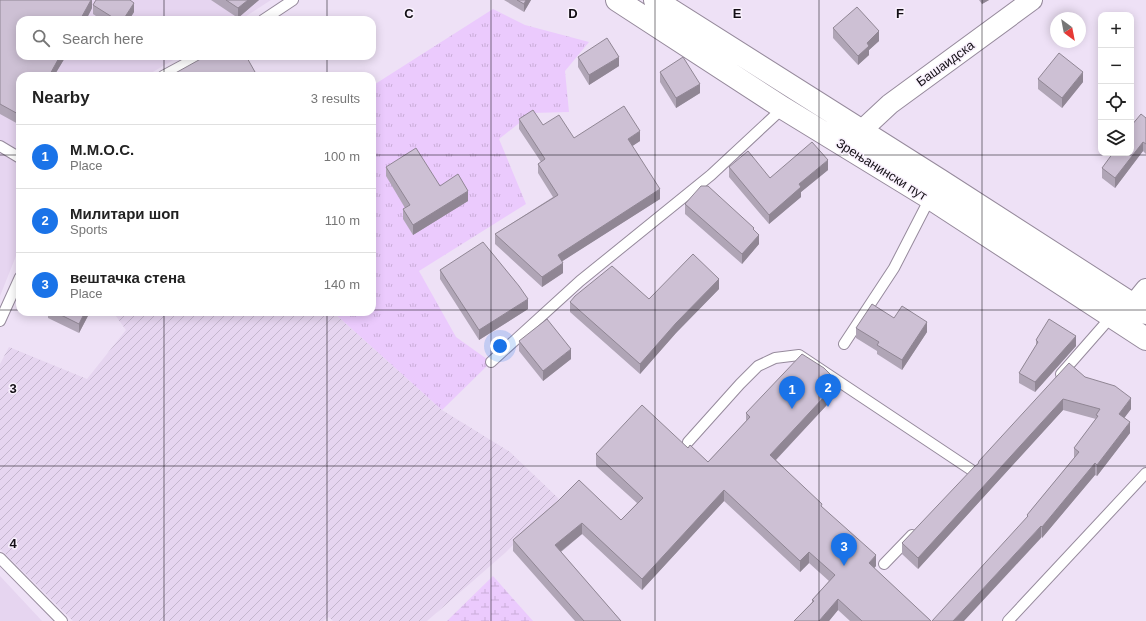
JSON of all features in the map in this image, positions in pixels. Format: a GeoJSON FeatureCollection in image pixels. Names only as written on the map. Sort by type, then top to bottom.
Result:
{"type":"FeatureCollection","features":[{"type":"Feature","properties":{"kind":"main road","name":"Зрењанински пут"},"geometry":{"type":"LineString","coordinates":[[617,0],[783,108],[930,198],[1146,339]]}},
{"type":"Feature","properties":{"kind":"main road","name":"Зрењанински пут"},"geometry":{"type":"LineString","coordinates":[[655,0],[861,131],[1142,302]]}},
{"type":"Feature","properties":{"kind":"street","name":"Башаидска"},"geometry":{"type":"LineString","coordinates":[[861,131],[890,104],[1032,0]]}},
{"type":"Feature","properties":{"kind":"lane"},"geometry":{"type":"LineString","coordinates":[[269,16],[293,0]]}},
{"type":"Feature","properties":{"kind":"lane"},"geometry":{"type":"LineString","coordinates":[[171,72],[193,60]]}},
{"type":"Feature","properties":{"kind":"lane"},"geometry":{"type":"LineString","coordinates":[[491,362],[580,281],[711,174],[783,108]]}},
{"type":"Feature","properties":{"kind":"lane"},"geometry":{"type":"LineString","coordinates":[[0,146],[16,156]]}},
{"type":"Feature","properties":{"kind":"lane"},"geometry":{"type":"LineString","coordinates":[[844,344],[894,268],[930,198]]}},
{"type":"Feature","properties":{"kind":"lane"},"geometry":{"type":"LineString","coordinates":[[0,321],[16,287]]}},
{"type":"Feature","properties":{"kind":"lane"},"geometry":{"type":"LineString","coordinates":[[1056,380],[1111,317]]}},
{"type":"Feature","properties":{"kind":"lane"},"geometry":{"type":"LineString","coordinates":[[688,442],[758,366],[775,358],[799,355],[973,471]]}},
{"type":"Feature","properties":{"kind":"lane"},"geometry":{"type":"LineString","coordinates":[[1008,621],[1146,474]]}},
{"type":"Feature","properties":{"kind":"lane"},"geometry":{"type":"LineString","coordinates":[[884,564],[920,526]]}},
{"type":"Feature","properties":{"kind":"lane"},"geometry":{"type":"LineString","coordinates":[[0,558],[62,621]]}},
{"type":"Feature","properties":{"kind":"shaded area"},"geometry":{"type":"Polygon","coordinates":[[[0,0],[271,0],[246,16],[16,16],[16,60],[173,60],[153,72],[16,72],[16,256],[0,296],[0,0]]]}},
{"type":"Feature","properties":{"kind":"shaded area"},"geometry":{"type":"Polygon","coordinates":[[[116,316],[337,316],[442,410],[510,452],[559,499],[505,553],[427,621],[333,621],[329,617],[323,621],[73,621],[0,549],[0,364],[9,347],[87,379],[126,330],[116,316]]]}},
{"type":"Feature","properties":{"kind":"shaded area"},"geometry":{"type":"Polygon","coordinates":[[[0,576],[42,621],[0,621],[0,576]]]}},
{"type":"Feature","properties":{"kind":"green space"},"geometry":{"type":"Polygon","coordinates":[[[493,9],[525,25],[589,42],[565,71],[569,112],[532,113],[499,139],[526,204],[419,271],[456,337],[491,362],[442,410],[337,316],[376,316],[376,83],[493,9]]]}},
{"type":"Feature","properties":{"kind":"green space"},"geometry":{"type":"Polygon","coordinates":[[[493,576],[533,621],[447,621],[493,576]]]}},
{"type":"Feature","properties":{"kind":"building"},"geometry":{"type":"Polygon","coordinates":[[[0,0],[91,0],[82,16],[16,16],[16,60],[58,60],[51,72],[16,72],[16,113],[0,104],[0,0]]]}},
{"type":"Feature","properties":{"kind":"building"},"geometry":{"type":"Polygon","coordinates":[[[96,0],[130,0],[134,3],[126,16],[111,16],[93,5],[96,0]]]}},
{"type":"Feature","properties":{"kind":"building"},"geometry":{"type":"Polygon","coordinates":[[[226,0],[248,0],[238,8],[226,0]]]}},
{"type":"Feature","properties":{"kind":"building"},"geometry":{"type":"Polygon","coordinates":[[[517,0],[526,0],[524,4],[517,0]]]}},
{"type":"Feature","properties":{"kind":"building"},"geometry":{"type":"Polygon","coordinates":[[[857,7],[879,31],[867,43],[869,46],[858,56],[833,28],[857,7]]]}},
{"type":"Feature","properties":{"kind":"building"},"geometry":{"type":"Polygon","coordinates":[[[607,38],[619,57],[589,75],[578,57],[607,38]]]}},
{"type":"Feature","properties":{"kind":"building"},"geometry":{"type":"Polygon","coordinates":[[[1059,53],[1083,72],[1062,98],[1038,79],[1059,53]]]}},
{"type":"Feature","properties":{"kind":"building"},"geometry":{"type":"Polygon","coordinates":[[[683,57],[700,84],[676,98],[660,72],[683,57]]]}},
{"type":"Feature","properties":{"kind":"building"},"geometry":{"type":"Polygon","coordinates":[[[199,60],[248,60],[255,72],[177,72],[199,60]]]}},
{"type":"Feature","properties":{"kind":"building"},"geometry":{"type":"Polygon","coordinates":[[[624,106],[640,131],[628,139],[660,189],[558,255],[563,263],[542,277],[495,234],[558,195],[538,164],[545,159],[519,119],[533,110],[543,125],[559,115],[574,138],[624,106]]]}},
{"type":"Feature","properties":{"kind":"building"},"geometry":{"type":"Polygon","coordinates":[[[1141,114],[1146,118],[1146,144],[1143,142],[1134,154],[1134,122],[1141,114]]]}},
{"type":"Feature","properties":{"kind":"building"},"geometry":{"type":"Polygon","coordinates":[[[812,142],[828,160],[799,184],[801,187],[769,215],[729,167],[748,151],[770,178],[812,142]]]}},
{"type":"Feature","properties":{"kind":"building"},"geometry":{"type":"Polygon","coordinates":[[[416,148],[440,186],[458,174],[468,191],[413,225],[403,209],[410,205],[386,167],[416,148]]]}},
{"type":"Feature","properties":{"kind":"building"},"geometry":{"type":"Polygon","coordinates":[[[1111,156],[1132,156],[1115,178],[1102,168],[1111,156]]]}},
{"type":"Feature","properties":{"kind":"building"},"geometry":{"type":"Polygon","coordinates":[[[701,186],[708,186],[754,228],[753,229],[759,235],[742,254],[685,204],[701,186]]]}},
{"type":"Feature","properties":{"kind":"building"},"geometry":{"type":"Polygon","coordinates":[[[483,242],[528,299],[479,330],[440,270],[483,242]]]}},
{"type":"Feature","properties":{"kind":"building"},"geometry":{"type":"Polygon","coordinates":[[[693,254],[719,279],[676,323],[640,364],[570,302],[575,296],[612,266],[649,299],[693,254]]]}},
{"type":"Feature","properties":{"kind":"building"},"geometry":{"type":"Polygon","coordinates":[[[872,304],[894,318],[902,306],[927,322],[902,360],[877,345],[879,342],[856,328],[872,304]]]}},
{"type":"Feature","properties":{"kind":"building"},"geometry":{"type":"Polygon","coordinates":[[[63,316],[83,316],[79,324],[63,316]]]}},
{"type":"Feature","properties":{"kind":"building"},"geometry":{"type":"Polygon","coordinates":[[[547,319],[571,349],[543,371],[519,341],[547,319]]]}},
{"type":"Feature","properties":{"kind":"building"},"geometry":{"type":"Polygon","coordinates":[[[1049,319],[1076,336],[1035,382],[1019,373],[1038,342],[1036,340],[1049,319]]]}},
{"type":"Feature","properties":{"kind":"building"},"geometry":{"type":"Polygon","coordinates":[[[802,354],[824,368],[838,382],[770,455],[822,504],[821,506],[876,555],[869,563],[931,621],[862,621],[838,599],[819,621],[794,621],[814,601],[812,600],[835,575],[809,552],[800,561],[724,490],[642,579],[582,523],[555,545],[621,621],[584,621],[513,540],[558,501],[579,480],[621,520],[643,498],[596,454],[642,405],[688,448],[690,445],[708,462],[750,417],[746,413],[802,354]]]}},
{"type":"Feature","properties":{"kind":"building"},"geometry":{"type":"Polygon","coordinates":[[[1069,363],[1085,377],[1115,386],[1131,398],[1119,414],[1130,422],[1097,465],[1095,463],[1042,527],[1041,526],[953,621],[932,621],[1028,516],[1027,515],[1079,452],[1074,448],[1098,416],[1096,415],[1100,409],[1063,399],[918,558],[902,543],[978,464],[979,461],[1069,363]]]}},
{"type":"Feature","properties":{"kind":"place","name":"Милитари шоп"},"geometry":{"type":"Point","coordinates":[828,407]}},
{"type":"Feature","properties":{"kind":"place","name":"M.M.O.C."},"geometry":{"type":"Point","coordinates":[792,409]}},
{"type":"Feature","properties":{"kind":"place","name":"вештачка стена"},"geometry":{"type":"Point","coordinates":[844,566]}}]}
